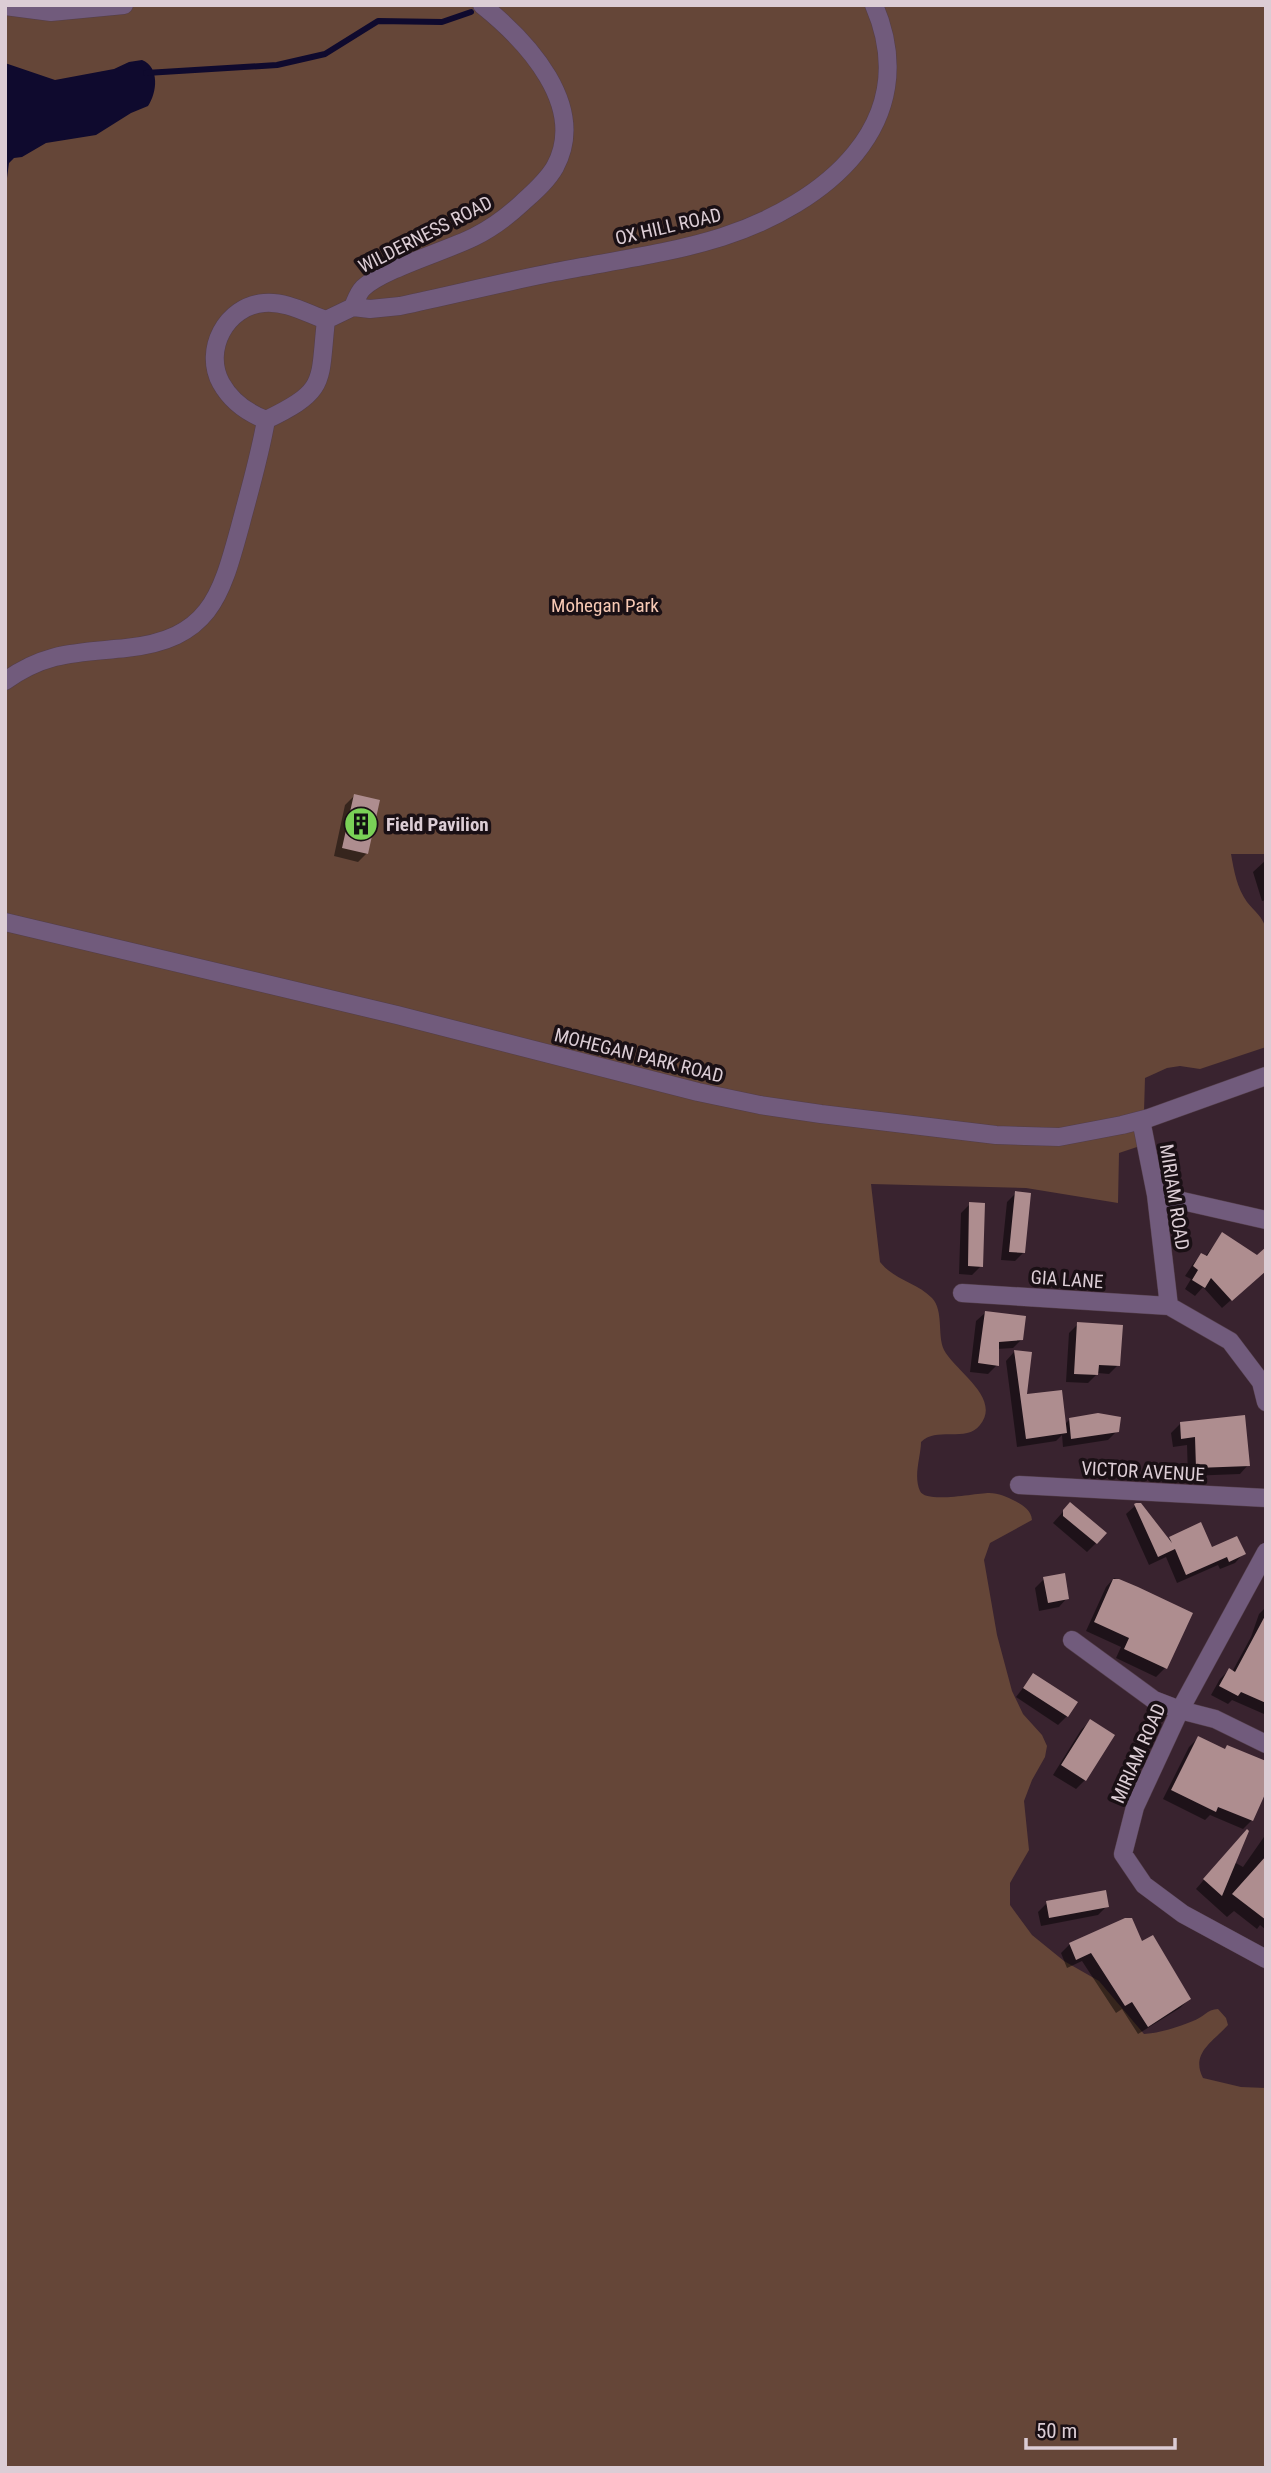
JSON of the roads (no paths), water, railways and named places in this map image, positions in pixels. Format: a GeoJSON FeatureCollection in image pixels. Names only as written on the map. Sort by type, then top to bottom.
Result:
{"type":"FeatureCollection","features":[{"type":"Feature","properties":{"kind":"street"},"geometry":{"type":"LineString","coordinates":[[5,6],[51,12],[124,5]]}},
{"type":"Feature","properties":{"kind":"street","name":"WILDERNESS ROAD"},"geometry":{"type":"LineString","coordinates":[[326,320],[353,307],[360,290],[367,285],[476,236],[500,221],[545,181],[556,165],[563,145],[564,122],[554,88],[533,55],[482,5]]}},
{"type":"Feature","properties":{"kind":"street","name":"OX HILL ROAD"},"geometry":{"type":"LineString","coordinates":[[353,307],[370,309],[400,306],[543,274],[689,246],[738,231],[804,198],[834,178],[858,152],[873,130],[882,108],[887,59],[881,24],[874,5]]}},
{"type":"Feature","properties":{"kind":"street"},"geometry":{"type":"LineString","coordinates":[[266,303],[285,305],[326,320],[323,367],[317,383],[300,402],[266,420],[247,411],[222,384],[215,358],[221,331],[240,311],[266,303]]}},
{"type":"Feature","properties":{"kind":"street"},"geometry":{"type":"LineString","coordinates":[[5,681],[27,666],[49,657],[159,643],[183,632],[201,618],[214,602],[227,573],[259,456],[266,420]]}},
{"type":"Feature","properties":{"kind":"street","name":"MOHEGAN PARK ROAD"},"geometry":{"type":"LineString","coordinates":[[5,922],[365,1007],[698,1092],[760,1105],[1032,1137],[1059,1137],[1141,1120],[1266,1076]]}},
{"type":"Feature","properties":{"kind":"street","name":"MIRIAM ROAD"},"geometry":{"type":"LineString","coordinates":[[1141,1120],[1156,1195],[1168,1306]]}},
{"type":"Feature","properties":{"kind":"street"},"geometry":{"type":"LineString","coordinates":[[1156,1195],[1266,1220]]}},
{"type":"Feature","properties":{"kind":"street","name":"GIA LANE"},"geometry":{"type":"LineString","coordinates":[[962,1293],[1168,1306]]}},
{"type":"Feature","properties":{"kind":"street"},"geometry":{"type":"LineString","coordinates":[[1168,1306],[1230,1340],[1261,1382],[1266,1402]]}},
{"type":"Feature","properties":{"kind":"street","name":"VICTOR AVENUE"},"geometry":{"type":"LineString","coordinates":[[1019,1485],[1266,1498]]}},
{"type":"Feature","properties":{"kind":"street","name":"MIRIAM ROAD"},"geometry":{"type":"LineString","coordinates":[[1266,1552],[1180,1710],[1135,1807],[1123,1854],[1144,1885],[1183,1914],[1266,1959]]}},
{"type":"Feature","properties":{"kind":"street"},"geometry":{"type":"LineString","coordinates":[[1072,1640],[1154,1700],[1215,1719],[1266,1744]]}},
{"type":"Feature","properties":{"kind":"waterway"},"geometry":{"type":"LineString","coordinates":[[146,73],[277,65],[325,54],[378,21],[442,22],[471,12]]}},
{"type":"Feature","properties":{"kind":"place","name":"Field Pavilion"},"geometry":{"type":"Point","coordinates":[361,824]}},
{"type":"Feature","properties":{"kind":"park label","name":"Mohegan Park"},"geometry":{"type":"Point","coordinates":[605,605]}}]}
